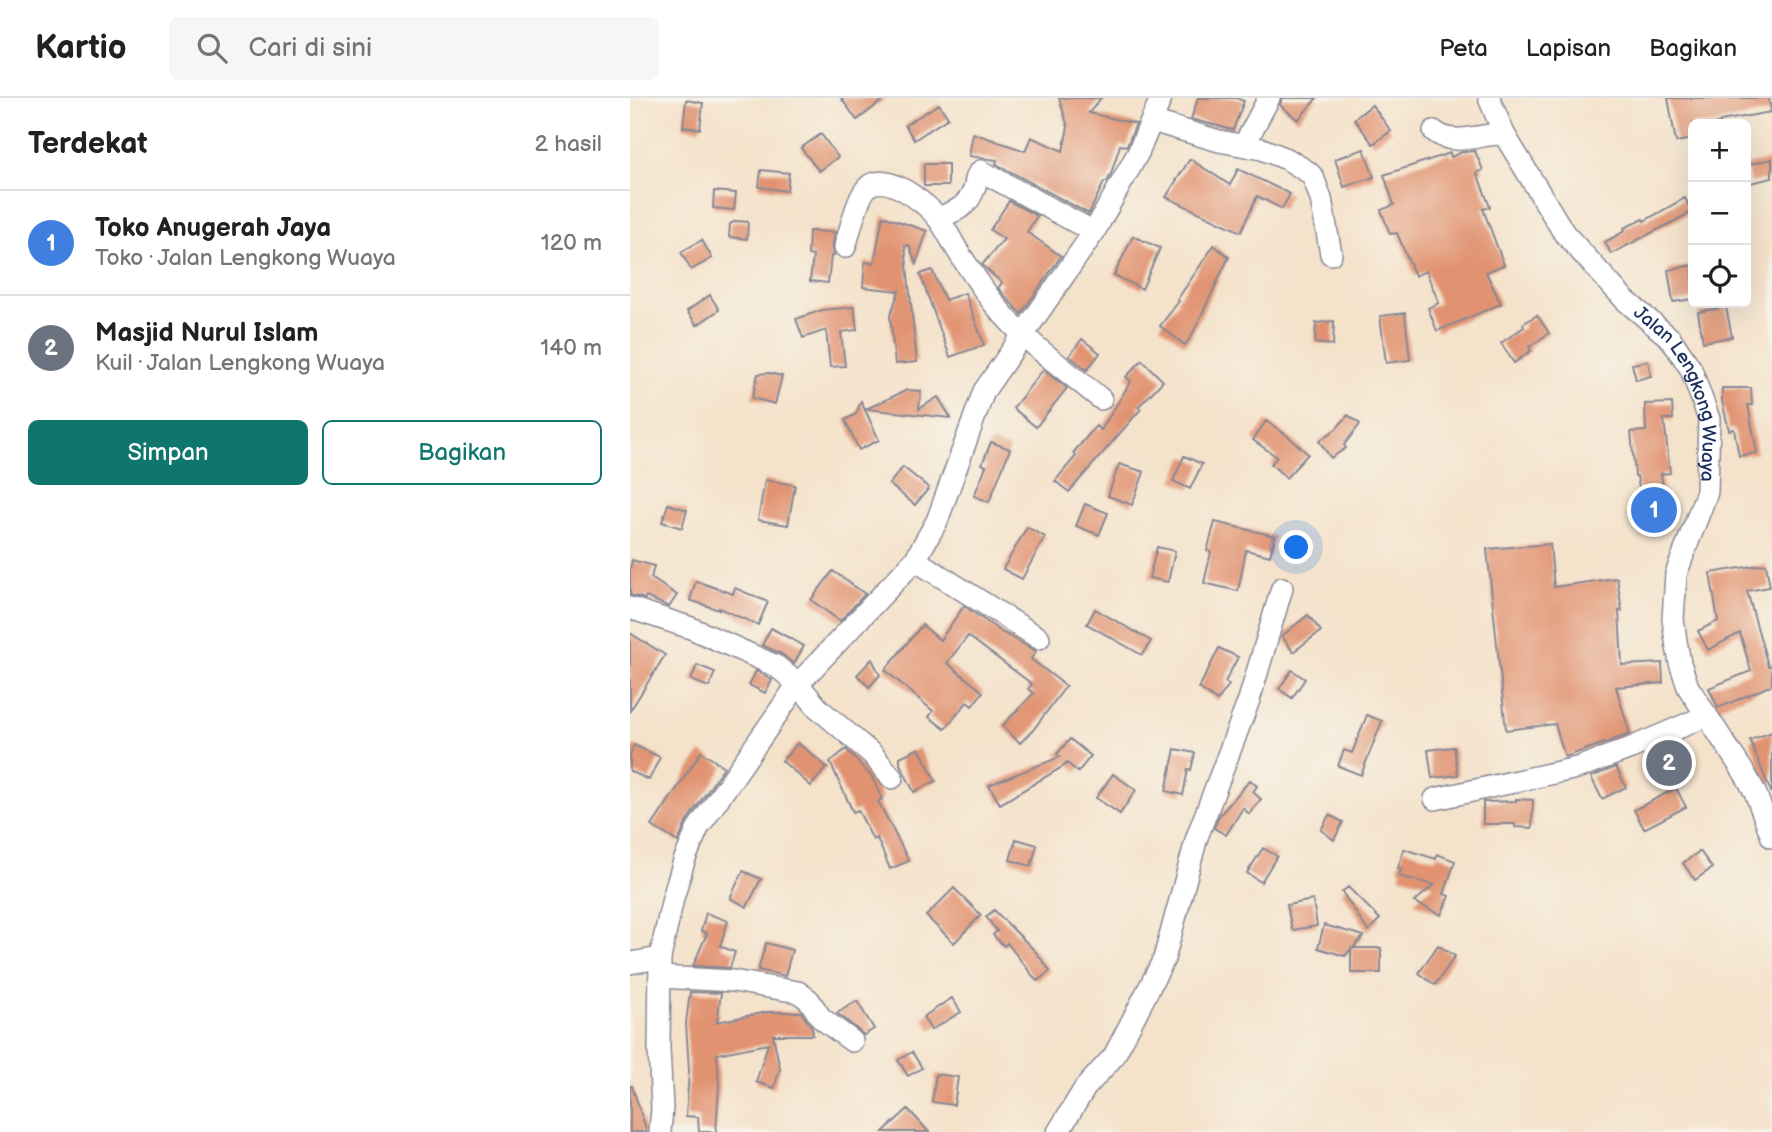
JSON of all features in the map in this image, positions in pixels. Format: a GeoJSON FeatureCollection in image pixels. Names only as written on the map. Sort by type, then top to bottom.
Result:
{"type":"FeatureCollection","features":[{"type":"Feature","properties":{"kind":"street"},"geometry":{"type":"LineString","coordinates":[[660,1132],[660,968],[673,898],[698,828],[798,684],[915,560],[937,521],[984,391],[1094,232],[1138,153],[1161,98]]}},
{"type":"Feature","properties":{"kind":"street"},"geometry":{"type":"LineString","coordinates":[[1244,145],[1269,98]]}},
{"type":"Feature","properties":{"kind":"street","name":"Jalan Lengkong Wuaya"},"geometry":{"type":"LineString","coordinates":[[1489,98],[1504,134],[1564,233],[1625,300],[1671,339],[1691,369],[1709,419],[1707,492],[1676,574],[1674,619],[1684,675],[1706,716],[1745,774],[1770,825]]}},
{"type":"Feature","properties":{"kind":"street"},"geometry":{"type":"LineString","coordinates":[[1152,121],[1219,141],[1262,149],[1300,165],[1313,177],[1321,199],[1331,254]]}},
{"type":"Feature","properties":{"kind":"street"},"geometry":{"type":"LineString","coordinates":[[1434,131],[1441,138],[1457,140],[1490,133],[1504,134]]}},
{"type":"Feature","properties":{"kind":"street"},"geometry":{"type":"LineString","coordinates":[[938,218],[963,208],[973,193],[977,175],[981,171],[1094,232]]}},
{"type":"Feature","properties":{"kind":"street"},"geometry":{"type":"LineString","coordinates":[[845,247],[865,189],[873,183],[891,184],[910,194],[938,218],[960,255],[997,307],[1023,334],[1101,399]]}},
{"type":"Feature","properties":{"kind":"street"},"geometry":{"type":"LineString","coordinates":[[915,560],[1039,638]]}},
{"type":"Feature","properties":{"kind":"street"},"geometry":{"type":"LineString","coordinates":[[1058,1132],[1086,1088],[1114,1056],[1164,959],[1196,838],[1249,700],[1282,587]]}},
{"type":"Feature","properties":{"kind":"street"},"geometry":{"type":"LineString","coordinates":[[630,608],[691,628],[776,666],[798,684],[818,708],[873,755],[892,778]]}},
{"type":"Feature","properties":{"kind":"street"},"geometry":{"type":"LineString","coordinates":[[1435,799],[1577,768],[1706,716]]}},
{"type":"Feature","properties":{"kind":"street"},"geometry":{"type":"LineString","coordinates":[[630,963],[797,992],[809,1000],[821,1018],[852,1041]]}},
{"type":"Feature","properties":{"kind":"building"},"geometry":{"type":"Polygon","coordinates":[[[841,98],[886,98],[857,120],[841,98]]]}},
{"type":"Feature","properties":{"kind":"building"},"geometry":{"type":"Polygon","coordinates":[[[1059,98],[1101,98],[1089,113],[1136,124],[1127,146],[1120,145],[1111,174],[1107,182],[1104,182],[1089,214],[996,164],[997,160],[969,156],[973,133],[1025,151],[1031,137],[1063,151],[1068,127],[1059,98]]]}},
{"type":"Feature","properties":{"kind":"building"},"geometry":{"type":"Polygon","coordinates":[[[1198,98],[1236,98],[1244,101],[1233,130],[1191,119],[1198,98]]]}},
{"type":"Feature","properties":{"kind":"building"},"geometry":{"type":"Polygon","coordinates":[[[1282,98],[1317,98],[1298,120],[1280,105],[1282,98]]]}},
{"type":"Feature","properties":{"kind":"building"},"geometry":{"type":"Polygon","coordinates":[[[1668,98],[1769,98],[1771,112],[1731,119],[1688,119],[1688,140],[1676,142],[1668,98]]]}},
{"type":"Feature","properties":{"kind":"building"},"geometry":{"type":"Polygon","coordinates":[[[686,100],[703,103],[700,129],[683,127],[686,100]]]}},
{"type":"Feature","properties":{"kind":"building"},"geometry":{"type":"Polygon","coordinates":[[[939,104],[948,118],[914,140],[905,125],[939,104]]]}},
{"type":"Feature","properties":{"kind":"building"},"geometry":{"type":"Polygon","coordinates":[[[1372,105],[1391,131],[1373,144],[1354,119],[1372,105]]]}},
{"type":"Feature","properties":{"kind":"building"},"geometry":{"type":"Polygon","coordinates":[[[821,134],[838,157],[819,171],[801,148],[821,134]]]}},
{"type":"Feature","properties":{"kind":"building"},"geometry":{"type":"Polygon","coordinates":[[[1364,149],[1374,177],[1344,187],[1335,159],[1364,149]]]}},
{"type":"Feature","properties":{"kind":"building"},"geometry":{"type":"Polygon","coordinates":[[[1475,151],[1483,170],[1477,173],[1490,207],[1483,209],[1504,265],[1486,272],[1501,304],[1437,331],[1428,308],[1439,303],[1426,271],[1415,276],[1397,233],[1390,234],[1381,210],[1394,205],[1384,175],[1450,153],[1451,157],[1462,152],[1475,151]]]}},
{"type":"Feature","properties":{"kind":"building"},"geometry":{"type":"Polygon","coordinates":[[[1190,159],[1230,185],[1238,169],[1290,194],[1282,209],[1257,196],[1241,232],[1166,197],[1190,159]]]}},
{"type":"Feature","properties":{"kind":"building"},"geometry":{"type":"Polygon","coordinates":[[[1772,159],[1772,178],[1751,183],[1751,164],[1772,159]]]}},
{"type":"Feature","properties":{"kind":"building"},"geometry":{"type":"Polygon","coordinates":[[[924,164],[948,164],[948,186],[924,186],[924,164]]]}},
{"type":"Feature","properties":{"kind":"building"},"geometry":{"type":"Polygon","coordinates":[[[761,170],[789,173],[787,191],[759,187],[761,170]]]}},
{"type":"Feature","properties":{"kind":"building"},"geometry":{"type":"Polygon","coordinates":[[[714,191],[736,193],[734,210],[713,208],[714,191]]]}},
{"type":"Feature","properties":{"kind":"building"},"geometry":{"type":"Polygon","coordinates":[[[1685,198],[1688,204],[1688,214],[1611,254],[1605,242],[1625,231],[1624,228],[1643,219],[1644,221],[1685,198]]]}},
{"type":"Feature","properties":{"kind":"building"},"geometry":{"type":"Polygon","coordinates":[[[1009,201],[1037,216],[1027,232],[1061,256],[1021,314],[998,288],[1002,283],[982,265],[1004,239],[990,230],[1009,201]]]}},
{"type":"Feature","properties":{"kind":"building"},"geometry":{"type":"Polygon","coordinates":[[[883,216],[927,231],[916,264],[909,245],[905,246],[917,362],[895,364],[890,316],[899,291],[863,287],[865,262],[874,263],[883,216]]]}},
{"type":"Feature","properties":{"kind":"building"},"geometry":{"type":"Polygon","coordinates":[[[736,221],[748,222],[747,239],[729,237],[730,224],[736,221]]]}},
{"type":"Feature","properties":{"kind":"building"},"geometry":{"type":"Polygon","coordinates":[[[809,231],[835,232],[832,249],[834,256],[831,256],[828,283],[810,281],[813,256],[808,255],[809,231]]]}},
{"type":"Feature","properties":{"kind":"building"},"geometry":{"type":"Polygon","coordinates":[[[1133,236],[1160,248],[1142,289],[1114,275],[1133,236]]]}},
{"type":"Feature","properties":{"kind":"building"},"geometry":{"type":"Polygon","coordinates":[[[702,240],[712,258],[691,270],[681,252],[702,240]]]}},
{"type":"Feature","properties":{"kind":"building"},"geometry":{"type":"Polygon","coordinates":[[[1214,245],[1229,257],[1185,345],[1160,326],[1214,245]]]}},
{"type":"Feature","properties":{"kind":"building"},"geometry":{"type":"Polygon","coordinates":[[[1688,266],[1688,300],[1673,302],[1668,270],[1688,266]]]}},
{"type":"Feature","properties":{"kind":"building"},"geometry":{"type":"Polygon","coordinates":[[[932,270],[945,300],[965,293],[984,345],[950,357],[920,274],[932,270]]]}},
{"type":"Feature","properties":{"kind":"building"},"geometry":{"type":"Polygon","coordinates":[[[710,295],[719,310],[697,325],[687,311],[710,295]]]}},
{"type":"Feature","properties":{"kind":"building"},"geometry":{"type":"Polygon","coordinates":[[[854,307],[857,330],[841,332],[845,366],[830,367],[826,330],[803,338],[796,319],[822,310],[854,307]]]}},
{"type":"Feature","properties":{"kind":"building"},"geometry":{"type":"Polygon","coordinates":[[[1726,308],[1732,337],[1703,342],[1698,312],[1726,308]]]}},
{"type":"Feature","properties":{"kind":"building"},"geometry":{"type":"Polygon","coordinates":[[[1405,313],[1410,360],[1386,363],[1380,316],[1405,313]]]}},
{"type":"Feature","properties":{"kind":"building"},"geometry":{"type":"Polygon","coordinates":[[[1537,315],[1549,333],[1529,347],[1531,351],[1514,363],[1501,343],[1537,315]]]}},
{"type":"Feature","properties":{"kind":"building"},"geometry":{"type":"Polygon","coordinates":[[[1334,321],[1333,345],[1315,343],[1316,323],[1334,321]]]}},
{"type":"Feature","properties":{"kind":"building"},"geometry":{"type":"Polygon","coordinates":[[[1082,339],[1100,353],[1087,370],[1069,356],[1082,339]]]}},
{"type":"Feature","properties":{"kind":"building"},"geometry":{"type":"Polygon","coordinates":[[[1142,360],[1163,381],[1138,407],[1141,409],[1069,492],[1055,481],[1076,456],[1073,453],[1096,426],[1101,430],[1131,381],[1126,377],[1142,360]]]}},
{"type":"Feature","properties":{"kind":"building"},"geometry":{"type":"Polygon","coordinates":[[[1648,361],[1651,376],[1636,380],[1632,364],[1648,361]]]}},
{"type":"Feature","properties":{"kind":"building"},"geometry":{"type":"Polygon","coordinates":[[[1043,370],[1067,388],[1036,427],[1013,408],[1043,370]]]}},
{"type":"Feature","properties":{"kind":"building"},"geometry":{"type":"Polygon","coordinates":[[[758,374],[782,376],[775,404],[752,398],[758,374]]]}},
{"type":"Feature","properties":{"kind":"building"},"geometry":{"type":"Polygon","coordinates":[[[1722,388],[1751,388],[1752,405],[1748,405],[1757,453],[1739,456],[1734,429],[1729,430],[1722,401],[1722,388]]]}},
{"type":"Feature","properties":{"kind":"building"},"geometry":{"type":"Polygon","coordinates":[[[907,390],[921,391],[919,409],[938,397],[951,418],[866,409],[907,390]]]}},
{"type":"Feature","properties":{"kind":"building"},"geometry":{"type":"Polygon","coordinates":[[[861,401],[879,440],[859,450],[845,420],[856,414],[861,401]]]}},
{"type":"Feature","properties":{"kind":"building"},"geometry":{"type":"Polygon","coordinates":[[[1672,403],[1673,419],[1664,419],[1670,473],[1661,474],[1668,521],[1645,524],[1635,476],[1631,432],[1646,431],[1645,404],[1672,403]]]}},
{"type":"Feature","properties":{"kind":"building"},"geometry":{"type":"Polygon","coordinates":[[[1348,415],[1360,424],[1344,445],[1346,448],[1331,458],[1319,441],[1336,429],[1348,415]]]}},
{"type":"Feature","properties":{"kind":"building"},"geometry":{"type":"Polygon","coordinates":[[[1266,421],[1308,454],[1286,478],[1271,464],[1277,457],[1253,440],[1266,421]]]}},
{"type":"Feature","properties":{"kind":"building"},"geometry":{"type":"Polygon","coordinates":[[[991,442],[1010,449],[989,502],[974,496],[986,466],[982,464],[991,442]]]}},
{"type":"Feature","properties":{"kind":"building"},"geometry":{"type":"Polygon","coordinates":[[[1184,456],[1202,464],[1190,489],[1173,481],[1184,456]]]}},
{"type":"Feature","properties":{"kind":"building"},"geometry":{"type":"Polygon","coordinates":[[[1119,464],[1144,472],[1132,505],[1108,496],[1119,464]]]}},
{"type":"Feature","properties":{"kind":"building"},"geometry":{"type":"Polygon","coordinates":[[[903,467],[929,488],[915,505],[889,484],[903,467]]]}},
{"type":"Feature","properties":{"kind":"building"},"geometry":{"type":"Polygon","coordinates":[[[765,480],[795,485],[788,525],[758,520],[765,480]]]}},
{"type":"Feature","properties":{"kind":"building"},"geometry":{"type":"Polygon","coordinates":[[[668,504],[687,510],[682,528],[662,522],[668,504]]]}},
{"type":"Feature","properties":{"kind":"building"},"geometry":{"type":"Polygon","coordinates":[[[1085,504],[1108,513],[1099,535],[1076,526],[1085,504]]]}},
{"type":"Feature","properties":{"kind":"building"},"geometry":{"type":"Polygon","coordinates":[[[1215,522],[1275,536],[1270,556],[1246,550],[1238,591],[1204,583],[1211,552],[1207,551],[1215,522]]]}},
{"type":"Feature","properties":{"kind":"building"},"geometry":{"type":"Polygon","coordinates":[[[1027,527],[1045,537],[1022,579],[1003,569],[1027,527]]]}},
{"type":"Feature","properties":{"kind":"building"},"geometry":{"type":"Polygon","coordinates":[[[1550,544],[1554,587],[1617,578],[1622,611],[1619,611],[1622,665],[1662,663],[1663,683],[1616,687],[1630,734],[1565,757],[1555,724],[1506,730],[1487,549],[1550,544]]]}},
{"type":"Feature","properties":{"kind":"building"},"geometry":{"type":"Polygon","coordinates":[[[1157,547],[1175,551],[1168,582],[1149,578],[1157,547]]]}},
{"type":"Feature","properties":{"kind":"building"},"geometry":{"type":"Polygon","coordinates":[[[632,560],[654,566],[651,578],[677,595],[669,607],[646,597],[645,599],[630,595],[632,560]]]}},
{"type":"Feature","properties":{"kind":"building"},"geometry":{"type":"Polygon","coordinates":[[[1766,564],[1770,587],[1747,591],[1768,666],[1772,665],[1772,685],[1718,708],[1709,688],[1751,671],[1740,633],[1708,650],[1698,631],[1718,621],[1710,573],[1766,564]]]}},
{"type":"Feature","properties":{"kind":"building"},"geometry":{"type":"Polygon","coordinates":[[[833,571],[865,594],[840,621],[811,600],[833,571]]]}},
{"type":"Feature","properties":{"kind":"building"},"geometry":{"type":"Polygon","coordinates":[[[696,581],[733,594],[735,588],[768,602],[758,625],[719,608],[690,600],[696,581]]]}},
{"type":"Feature","properties":{"kind":"building"},"geometry":{"type":"Polygon","coordinates":[[[964,606],[1003,633],[1036,651],[1031,659],[1066,686],[1020,743],[1002,726],[1034,693],[1028,689],[1032,684],[968,636],[947,663],[983,692],[972,706],[967,702],[945,729],[929,717],[933,711],[885,670],[922,625],[940,640],[964,606]]]}},
{"type":"Feature","properties":{"kind":"building"},"geometry":{"type":"Polygon","coordinates":[[[1095,609],[1151,641],[1142,655],[1087,624],[1095,609]]]}},
{"type":"Feature","properties":{"kind":"building"},"geometry":{"type":"Polygon","coordinates":[[[1308,615],[1321,631],[1293,652],[1282,636],[1308,615]]]}},
{"type":"Feature","properties":{"kind":"building"},"geometry":{"type":"Polygon","coordinates":[[[771,628],[804,646],[794,664],[782,654],[762,645],[771,628]]]}},
{"type":"Feature","properties":{"kind":"building"},"geometry":{"type":"Polygon","coordinates":[[[630,633],[665,655],[630,711],[630,633]]]}},
{"type":"Feature","properties":{"kind":"building"},"geometry":{"type":"Polygon","coordinates":[[[1219,648],[1238,657],[1225,682],[1229,685],[1217,701],[1199,688],[1219,648]]]}},
{"type":"Feature","properties":{"kind":"building"},"geometry":{"type":"Polygon","coordinates":[[[872,659],[880,675],[869,687],[857,675],[872,659]]]}},
{"type":"Feature","properties":{"kind":"building"},"geometry":{"type":"Polygon","coordinates":[[[697,665],[715,672],[709,687],[691,680],[697,665]]]}},
{"type":"Feature","properties":{"kind":"building"},"geometry":{"type":"Polygon","coordinates":[[[1292,670],[1305,679],[1292,698],[1279,689],[1292,670]]]}},
{"type":"Feature","properties":{"kind":"building"},"geometry":{"type":"Polygon","coordinates":[[[756,671],[772,680],[765,693],[749,685],[756,671]]]}},
{"type":"Feature","properties":{"kind":"building"},"geometry":{"type":"Polygon","coordinates":[[[1367,715],[1382,721],[1361,775],[1338,766],[1344,750],[1352,753],[1367,715]]]}},
{"type":"Feature","properties":{"kind":"building"},"geometry":{"type":"Polygon","coordinates":[[[1772,732],[1772,792],[1771,792],[1750,740],[1772,732]]]}},
{"type":"Feature","properties":{"kind":"building"},"geometry":{"type":"Polygon","coordinates":[[[1070,739],[1091,756],[1078,772],[1066,762],[1067,764],[1000,804],[989,785],[1060,757],[1057,754],[1070,739]]]}},
{"type":"Feature","properties":{"kind":"building"},"geometry":{"type":"Polygon","coordinates":[[[1679,742],[1692,769],[1660,785],[1646,757],[1679,742]]]}},
{"type":"Feature","properties":{"kind":"building"},"geometry":{"type":"Polygon","coordinates":[[[798,743],[827,767],[811,786],[782,761],[798,743]]]}},
{"type":"Feature","properties":{"kind":"building"},"geometry":{"type":"Polygon","coordinates":[[[634,745],[660,757],[649,780],[630,771],[630,755],[634,745]]]}},
{"type":"Feature","properties":{"kind":"building"},"geometry":{"type":"Polygon","coordinates":[[[1454,747],[1458,775],[1432,778],[1428,750],[1454,747]]]}},
{"type":"Feature","properties":{"kind":"building"},"geometry":{"type":"Polygon","coordinates":[[[919,748],[936,781],[914,792],[900,764],[900,757],[919,748]]]}},
{"type":"Feature","properties":{"kind":"building"},"geometry":{"type":"Polygon","coordinates":[[[846,749],[872,777],[882,799],[878,801],[909,861],[890,869],[877,838],[873,840],[858,810],[853,812],[830,762],[846,749]]]}},
{"type":"Feature","properties":{"kind":"building"},"geometry":{"type":"Polygon","coordinates":[[[1175,749],[1195,753],[1191,770],[1188,769],[1183,795],[1166,791],[1175,749]]]}},
{"type":"Feature","properties":{"kind":"building"},"geometry":{"type":"Polygon","coordinates":[[[701,752],[724,767],[687,821],[678,842],[652,826],[701,752]]]}},
{"type":"Feature","properties":{"kind":"building"},"geometry":{"type":"Polygon","coordinates":[[[1616,767],[1626,787],[1602,799],[1591,777],[1616,767]]]}},
{"type":"Feature","properties":{"kind":"building"},"geometry":{"type":"Polygon","coordinates":[[[1113,774],[1136,790],[1120,814],[1096,798],[1113,774]]]}},
{"type":"Feature","properties":{"kind":"building"},"geometry":{"type":"Polygon","coordinates":[[[1250,780],[1257,786],[1253,792],[1261,799],[1249,814],[1243,808],[1226,835],[1214,828],[1219,816],[1250,780]]]}},
{"type":"Feature","properties":{"kind":"building"},"geometry":{"type":"Polygon","coordinates":[[[1676,788],[1686,807],[1644,829],[1634,810],[1676,788]]]}},
{"type":"Feature","properties":{"kind":"building"},"geometry":{"type":"Polygon","coordinates":[[[1533,800],[1532,828],[1515,827],[1515,824],[1483,824],[1483,802],[1533,800]]]}},
{"type":"Feature","properties":{"kind":"building"},"geometry":{"type":"Polygon","coordinates":[[[1329,815],[1343,822],[1334,840],[1321,830],[1329,815]]]}},
{"type":"Feature","properties":{"kind":"building"},"geometry":{"type":"Polygon","coordinates":[[[1016,839],[1037,845],[1031,866],[1010,860],[1016,839]]]}},
{"type":"Feature","properties":{"kind":"building"},"geometry":{"type":"Polygon","coordinates":[[[1263,848],[1277,856],[1261,882],[1247,873],[1263,848]]]}},
{"type":"Feature","properties":{"kind":"building"},"geometry":{"type":"Polygon","coordinates":[[[1404,849],[1436,859],[1437,854],[1455,861],[1444,894],[1449,896],[1441,915],[1414,902],[1434,885],[1399,876],[1401,869],[1398,868],[1404,849]]]}},
{"type":"Feature","properties":{"kind":"building"},"geometry":{"type":"Polygon","coordinates":[[[1700,851],[1712,868],[1695,880],[1683,863],[1700,851]]]}},
{"type":"Feature","properties":{"kind":"building"},"geometry":{"type":"Polygon","coordinates":[[[743,871],[761,879],[747,907],[730,898],[743,871]]]}},
{"type":"Feature","properties":{"kind":"building"},"geometry":{"type":"Polygon","coordinates":[[[1348,887],[1380,919],[1368,931],[1342,892],[1348,887]]]}},
{"type":"Feature","properties":{"kind":"building"},"geometry":{"type":"Polygon","coordinates":[[[954,888],[981,915],[954,943],[926,916],[954,888]]]}},
{"type":"Feature","properties":{"kind":"building"},"geometry":{"type":"Polygon","coordinates":[[[1313,900],[1317,926],[1292,930],[1287,905],[1313,900]]]}},
{"type":"Feature","properties":{"kind":"building"},"geometry":{"type":"Polygon","coordinates":[[[994,910],[1035,951],[1050,971],[1037,981],[1007,943],[1004,946],[993,935],[997,931],[986,917],[994,910]]]}},
{"type":"Feature","properties":{"kind":"building"},"geometry":{"type":"Polygon","coordinates":[[[706,913],[728,921],[720,946],[735,952],[730,968],[693,966],[707,933],[701,931],[706,913]]]}},
{"type":"Feature","properties":{"kind":"building"},"geometry":{"type":"Polygon","coordinates":[[[1324,925],[1364,936],[1353,948],[1381,948],[1381,973],[1351,973],[1351,949],[1345,956],[1318,948],[1324,925]]]}},
{"type":"Feature","properties":{"kind":"building"},"geometry":{"type":"Polygon","coordinates":[[[766,943],[792,950],[785,976],[758,970],[766,943]]]}},
{"type":"Feature","properties":{"kind":"building"},"geometry":{"type":"Polygon","coordinates":[[[1438,945],[1455,956],[1435,985],[1419,973],[1438,945]]]}},
{"type":"Feature","properties":{"kind":"building"},"geometry":{"type":"Polygon","coordinates":[[[690,992],[721,993],[717,1022],[767,1012],[801,1012],[812,1028],[813,1035],[773,1035],[780,1069],[774,1088],[756,1082],[768,1044],[717,1054],[719,1086],[716,1132],[699,1132],[698,1117],[686,1116],[689,1070],[686,1023],[690,992]]]}},
{"type":"Feature","properties":{"kind":"building"},"geometry":{"type":"Polygon","coordinates":[[[952,998],[961,1012],[931,1030],[923,1017],[952,998]]]}},
{"type":"Feature","properties":{"kind":"building"},"geometry":{"type":"Polygon","coordinates":[[[857,1001],[874,1029],[864,1035],[837,1013],[857,1001]]]}},
{"type":"Feature","properties":{"kind":"building"},"geometry":{"type":"Polygon","coordinates":[[[912,1052],[922,1068],[908,1076],[898,1060],[912,1052]]]}},
{"type":"Feature","properties":{"kind":"building"},"geometry":{"type":"Polygon","coordinates":[[[936,1074],[958,1077],[954,1105],[932,1102],[936,1074]]]}},
{"type":"Feature","properties":{"kind":"building"},"geometry":{"type":"Polygon","coordinates":[[[632,1086],[647,1132],[630,1132],[632,1086]]]}},
{"type":"Feature","properties":{"kind":"building"},"geometry":{"type":"Polygon","coordinates":[[[908,1109],[929,1132],[883,1132],[908,1109]]]}},
{"type":"Feature","properties":{"kind":"place","name":"Toko Anugerah Jaya"},"geometry":{"type":"Point","coordinates":[1654,510]}},
{"type":"Feature","properties":{"kind":"place","name":"Masjid Nurul Islam"},"geometry":{"type":"Point","coordinates":[1669,763]}}]}
